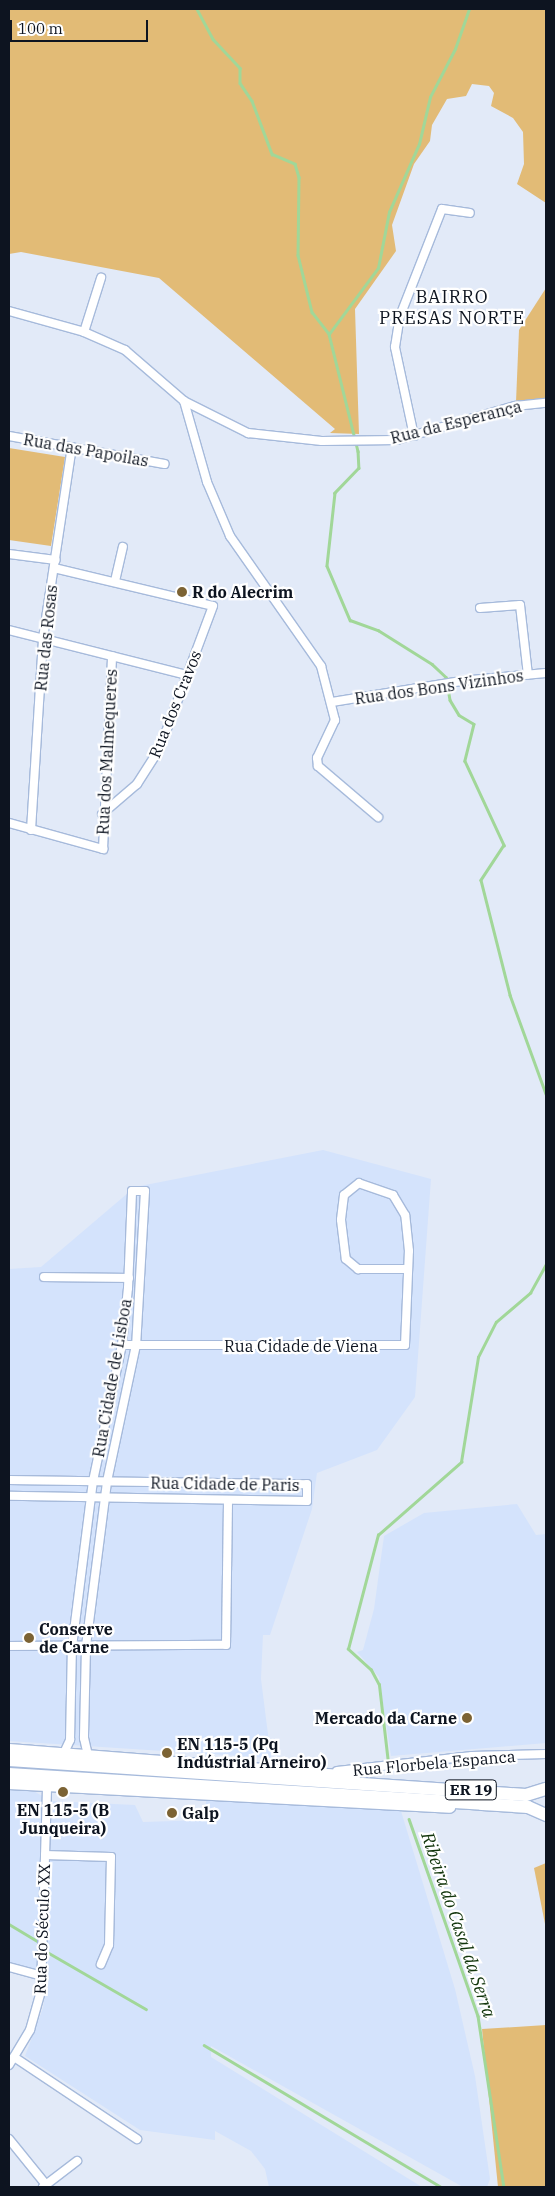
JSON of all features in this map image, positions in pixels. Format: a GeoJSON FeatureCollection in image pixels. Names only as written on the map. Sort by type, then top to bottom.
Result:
{"type":"FeatureCollection","features":[{"type":"Feature","properties":{"kind":"highway"},"geometry":{"type":"LineString","coordinates":[[9,1750],[321,1772],[395,1784]]}},
{"type":"Feature","properties":{"kind":"highway","name":"ER 19"},"geometry":{"type":"LineString","coordinates":[[9,1760],[320,1783],[395,1784],[526,1795],[546,1789]]}},
{"type":"Feature","properties":{"kind":"highway"},"geometry":{"type":"LineString","coordinates":[[9,1774],[528,1807],[546,1815]]}},
{"type":"Feature","properties":{"kind":"highway"},"geometry":{"type":"LineString","coordinates":[[9,1783],[430,1810],[482,1804]]}},
{"type":"Feature","properties":{"kind":"street"},"geometry":{"type":"LineString","coordinates":[[414,436],[395,347],[400,316],[442,209],[470,213]]}},
{"type":"Feature","properties":{"kind":"street"},"geometry":{"type":"LineString","coordinates":[[84,332],[101,278]]}},
{"type":"Feature","properties":{"kind":"street","name":"Rua da Esperança"},"geometry":{"type":"LineString","coordinates":[[9,311],[84,332],[125,350],[184,401],[248,433],[322,441],[397,440],[515,406],[546,403]]}},
{"type":"Feature","properties":{"kind":"street"},"geometry":{"type":"LineString","coordinates":[[184,401],[208,482],[230,536],[321,666],[332,702],[334,727],[321,747],[318,766],[378,817]]}},
{"type":"Feature","properties":{"kind":"street","name":"Rua das Papoilas"},"geometry":{"type":"LineString","coordinates":[[9,436],[164,464]]}},
{"type":"Feature","properties":{"kind":"street","name":"Rua das Rosas"},"geometry":{"type":"LineString","coordinates":[[31,830],[43,638],[72,447]]}},
{"type":"Feature","properties":{"kind":"street"},"geometry":{"type":"LineString","coordinates":[[9,554],[55,564],[115,581],[123,547]]}},
{"type":"Feature","properties":{"kind":"street","name":"Rua dos Cravos"},"geometry":{"type":"LineString","coordinates":[[102,814],[137,784],[150,768],[213,606],[115,581]]}},
{"type":"Feature","properties":{"kind":"street"},"geometry":{"type":"LineString","coordinates":[[480,608],[520,605],[528,675]]}},
{"type":"Feature","properties":{"kind":"street"},"geometry":{"type":"LineString","coordinates":[[9,630],[187,674]]}},
{"type":"Feature","properties":{"kind":"street","name":"Rua dos Malmequeres"},"geometry":{"type":"LineString","coordinates":[[31,830],[103,849],[102,814],[112,656]]}},
{"type":"Feature","properties":{"kind":"street","name":"Rua dos Bons Vizinhos"},"geometry":{"type":"LineString","coordinates":[[332,702],[546,673]]}},
{"type":"Feature","properties":{"kind":"street"},"geometry":{"type":"LineString","coordinates":[[9,823],[31,830]]}},
{"type":"Feature","properties":{"kind":"street","name":"Rua Cidade de Viena"},"geometry":{"type":"LineString","coordinates":[[122,1344],[405,1345],[408,1269],[405,1215],[393,1195],[359,1183],[344,1195],[341,1220],[346,1260],[358,1269],[408,1269]]}},
{"type":"Feature","properties":{"kind":"street","name":"Rua Cidade de Lisboa"},"geometry":{"type":"LineString","coordinates":[[63,1755],[70,1740],[72,1647],[93,1481],[122,1344],[129,1278],[132,1191],[145,1191],[136,1345],[108,1482],[86,1647],[84,1738],[88,1756]]}},
{"type":"Feature","properties":{"kind":"street"},"geometry":{"type":"LineString","coordinates":[[44,1277],[129,1278]]}},
{"type":"Feature","properties":{"kind":"street","name":"Rua Cidade de Paris"},"geometry":{"type":"LineString","coordinates":[[9,1480],[307,1484],[306,1501],[9,1496]]}},
{"type":"Feature","properties":{"kind":"street"},"geometry":{"type":"LineString","coordinates":[[9,1646],[226,1645],[228,1500]]}},
{"type":"Feature","properties":{"kind":"street","name":"Rua Florbela Espanca"},"geometry":{"type":"LineString","coordinates":[[321,1772],[472,1756],[546,1754]]}},
{"type":"Feature","properties":{"kind":"street","name":"Rua do Século XX"},"geometry":{"type":"LineString","coordinates":[[9,2064],[32,2023],[42,1976],[47,1786]]}},
{"type":"Feature","properties":{"kind":"street"},"geometry":{"type":"LineString","coordinates":[[45,1856],[111,1857],[109,1945],[101,1964]]}},
{"type":"Feature","properties":{"kind":"street"},"geometry":{"type":"LineString","coordinates":[[9,1967],[42,1976]]}},
{"type":"Feature","properties":{"kind":"street"},"geometry":{"type":"LineString","coordinates":[[14,2057],[137,2139]]}},
{"type":"Feature","properties":{"kind":"street"},"geometry":{"type":"LineString","coordinates":[[9,2139],[45,2186],[77,2161]]}},
{"type":"Feature","properties":{"kind":"shaded area"},"geometry":{"type":"Polygon","coordinates":[[[9,9],[546,9],[546,203],[517,184],[524,164],[523,132],[513,118],[491,106],[494,93],[489,86],[472,84],[466,96],[447,99],[432,125],[430,141],[414,164],[392,225],[396,251],[355,309],[359,434],[330,433],[335,429],[159,278],[21,252],[9,254],[9,9]]]}},
{"type":"Feature","properties":{"kind":"shaded area"},"geometry":{"type":"Polygon","coordinates":[[[546,288],[546,402],[516,402],[519,330],[546,288]]]}},
{"type":"Feature","properties":{"kind":"shaded area"},"geometry":{"type":"Polygon","coordinates":[[[9,448],[65,457],[51,546],[9,540],[9,448]]]}},
{"type":"Feature","properties":{"kind":"shaded area"},"geometry":{"type":"Polygon","coordinates":[[[323,1150],[431,1179],[415,1397],[377,1450],[317,1473],[312,1509],[270,1635],[263,1635],[261,1679],[271,1758],[9,1741],[9,1269],[41,1267],[135,1187],[323,1150]]]}},
{"type":"Feature","properties":{"kind":"shaded area"},"geometry":{"type":"Polygon","coordinates":[[[517,1504],[536,1535],[546,1534],[546,1743],[391,1756],[379,1677],[357,1652],[363,1650],[374,1609],[384,1536],[424,1513],[517,1504]]]}},
{"type":"Feature","properties":{"kind":"shaded area"},"geometry":{"type":"Polygon","coordinates":[[[9,1788],[30,1789],[51,1801],[135,1805],[143,1822],[206,1820],[206,1797],[401,1811],[455,1989],[475,2076],[490,2179],[487,2187],[463,2187],[211,2046],[211,2057],[422,2187],[269,2187],[265,2169],[251,2151],[215,2131],[215,2140],[140,2130],[25,2056],[43,2008],[48,1975],[9,1964],[9,1788]]]}},
{"type":"Feature","properties":{"kind":"shaded area"},"geometry":{"type":"Polygon","coordinates":[[[546,1863],[546,1929],[534,1868],[546,1863]]]}},
{"type":"Feature","properties":{"kind":"shaded area"},"geometry":{"type":"Polygon","coordinates":[[[546,2025],[546,2187],[498,2187],[482,2029],[546,2025]]]}},
{"type":"Feature","properties":{"kind":"waterway","name":"Ribeira do Casal da Serra"},"geometry":{"type":"LineString","coordinates":[[197,9],[213,39],[240,68],[240,83],[252,101],[272,154],[295,164],[299,177],[298,255],[312,312],[329,334],[358,451],[359,468],[335,493],[327,566],[350,620],[378,630],[432,664],[446,677],[450,700],[459,715],[474,724],[465,761],[504,845],[481,880],[510,995],[546,1094]]}},
{"type":"Feature","properties":{"kind":"waterway"},"geometry":{"type":"LineString","coordinates":[[329,334],[378,268],[389,212],[419,144],[430,97],[455,49],[469,9]]}},
{"type":"Feature","properties":{"kind":"waterway","name":"Ribeira do Casal da Serra"},"geometry":{"type":"LineString","coordinates":[[388,1763],[379,1685],[371,1670],[348,1649],[378,1535],[461,1462],[478,1357],[496,1322],[530,1293],[546,1264]]}},
{"type":"Feature","properties":{"kind":"waterway","name":"Ribeira do Casal da Serra"},"geometry":{"type":"LineString","coordinates":[[409,1819],[478,2016],[504,2187]]}},
{"type":"Feature","properties":{"kind":"waterway"},"geometry":{"type":"LineString","coordinates":[[9,1924],[37,1941]]}},
{"type":"Feature","properties":{"kind":"waterway"},"geometry":{"type":"LineString","coordinates":[[49,1953],[146,2009]]}},
{"type":"Feature","properties":{"kind":"waterway"},"geometry":{"type":"LineString","coordinates":[[204,2045],[441,2187]]}},
{"type":"Feature","properties":{"kind":"place","name":"R do Alecrim"},"geometry":{"type":"Point","coordinates":[182,592]}},
{"type":"Feature","properties":{"kind":"place","name":"Conserve de Carne"},"geometry":{"type":"Point","coordinates":[29,1638]}},
{"type":"Feature","properties":{"kind":"place","name":"Mercado da Carne"},"geometry":{"type":"Point","coordinates":[467,1718]}},
{"type":"Feature","properties":{"kind":"place","name":"EN 115-5 (Pq Indústrial Arneiro)"},"geometry":{"type":"Point","coordinates":[167,1753]}},
{"type":"Feature","properties":{"kind":"place","name":"EN 115-5 (B Junqueira)"},"geometry":{"type":"Point","coordinates":[63,1792]}},
{"type":"Feature","properties":{"kind":"place","name":"Galp"},"geometry":{"type":"Point","coordinates":[172,1813]}},
{"type":"Feature","properties":{"kind":"district","name":"BAIRRO PRESAS NORTE"},"geometry":{"type":"Point","coordinates":[452,308]}}]}
